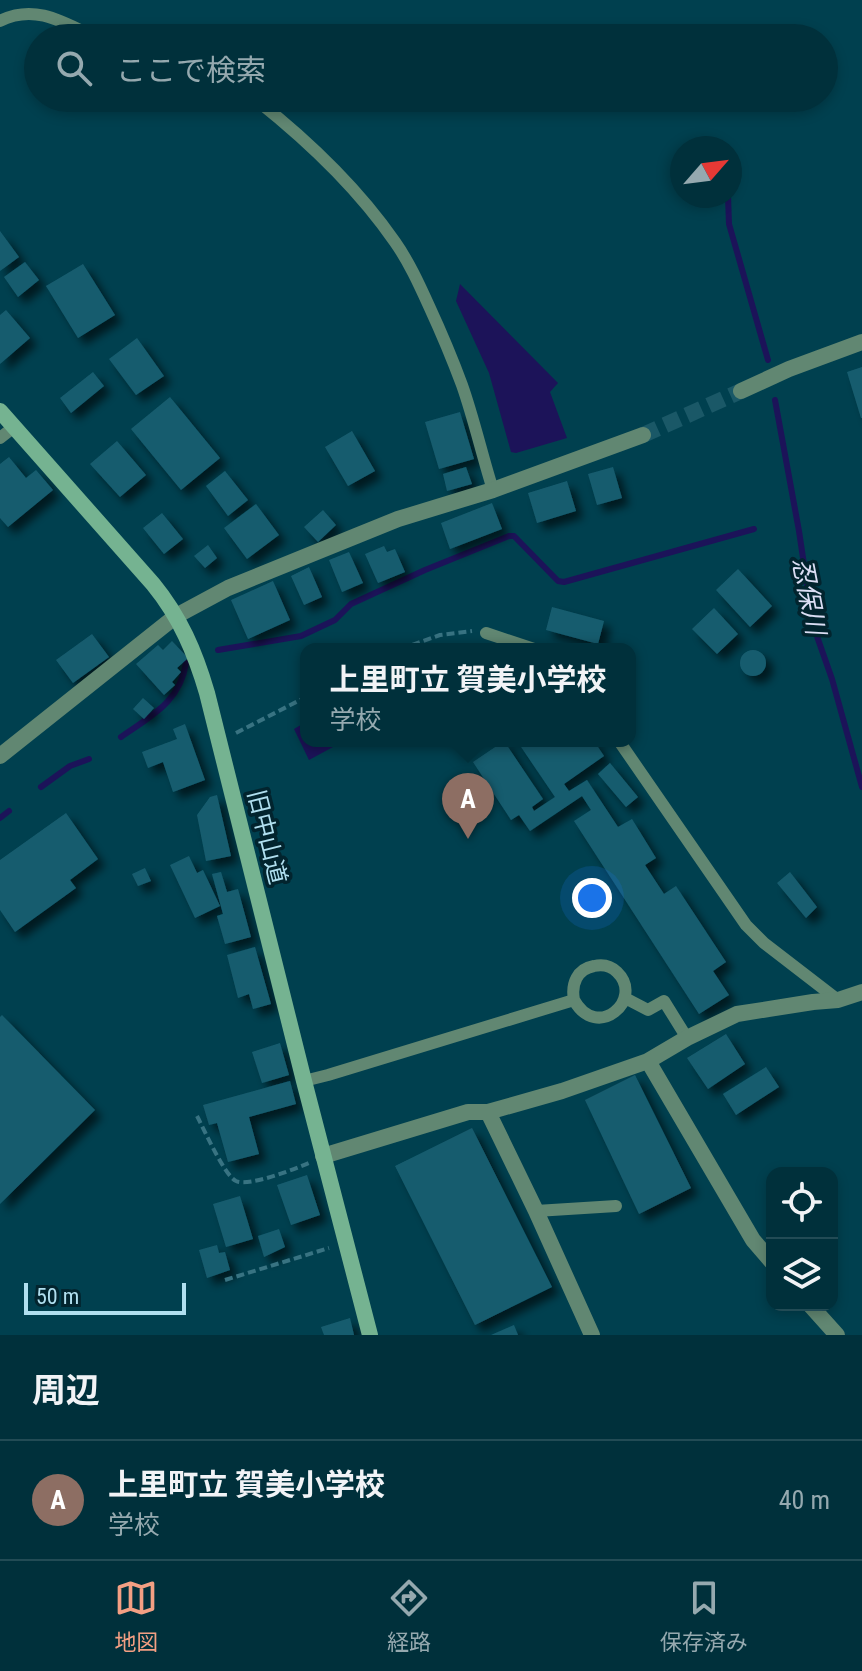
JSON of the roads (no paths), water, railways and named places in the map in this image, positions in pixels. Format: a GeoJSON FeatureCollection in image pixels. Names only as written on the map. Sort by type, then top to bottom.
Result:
{"type":"FeatureCollection","features":[{"type":"Feature","properties":{"kind":"main road","name":"旧中山道"},"geometry":{"type":"LineString","coordinates":[[0,411],[153,584],[176,616],[193,649],[370,1335]]}},
{"type":"Feature","properties":{"kind":"street"},"geometry":{"type":"LineString","coordinates":[[741,391],[862,342]]}},
{"type":"Feature","properties":{"kind":"street"},"geometry":{"type":"LineString","coordinates":[[0,756],[176,616],[228,588],[398,519],[493,490],[643,435]]}},
{"type":"Feature","properties":{"kind":"street"},"geometry":{"type":"LineString","coordinates":[[323,1156],[468,1112],[488,1112],[562,1091],[648,1061],[737,1014],[838,1000],[862,992]]}},
{"type":"Feature","properties":{"kind":"street"},"geometry":{"type":"LineString","coordinates":[[648,1061],[753,1240],[766,1255]]}},
{"type":"Feature","properties":{"kind":"street"},"geometry":{"type":"LineString","coordinates":[[488,1112],[592,1335]]}},
{"type":"Feature","properties":{"kind":"street"},"geometry":{"type":"LineString","coordinates":[[815,1311],[837,1335]]}},
{"type":"Feature","properties":{"kind":"lane"},"geometry":{"type":"LineString","coordinates":[[0,21],[34,13],[66,24]]}},
{"type":"Feature","properties":{"kind":"lane"},"geometry":{"type":"LineString","coordinates":[[271,112],[338,175],[373,212],[396,243],[414,274],[462,387],[493,490]]}},
{"type":"Feature","properties":{"kind":"lane"},"geometry":{"type":"LineString","coordinates":[[0,438],[14,427]]}},
{"type":"Feature","properties":{"kind":"lane"},"geometry":{"type":"LineString","coordinates":[[481,632],[515,643]]}},
{"type":"Feature","properties":{"kind":"lane"},"geometry":{"type":"LineString","coordinates":[[623,747],[746,925],[764,943],[838,1000]]}},
{"type":"Feature","properties":{"kind":"lane"},"geometry":{"type":"LineString","coordinates":[[598,965],[611,967],[625,985],[625,998],[611,1015],[599,1018],[583,1012],[574,1000],[577,977],[586,968],[598,965]]}},
{"type":"Feature","properties":{"kind":"lane"},"geometry":{"type":"LineString","coordinates":[[625,998],[648,1010],[664,1001],[687,1038]]}},
{"type":"Feature","properties":{"kind":"lane"},"geometry":{"type":"LineString","coordinates":[[304,1081],[574,1000]]}},
{"type":"Feature","properties":{"kind":"lane"},"geometry":{"type":"LineString","coordinates":[[536,1211],[616,1206]]}},
{"type":"Feature","properties":{"kind":"waterway","name":"忍保川"},"geometry":{"type":"LineString","coordinates":[[728,208],[729,224],[768,360]]}},
{"type":"Feature","properties":{"kind":"waterway","name":"忍保川"},"geometry":{"type":"LineString","coordinates":[[775,400],[813,625],[832,679],[862,787]]}},
{"type":"Feature","properties":{"kind":"waterway"},"geometry":{"type":"LineString","coordinates":[[218,650],[301,636],[335,620],[351,604],[509,536],[514,536],[558,581],[564,582],[754,529]]}},
{"type":"Feature","properties":{"kind":"waterway"},"geometry":{"type":"LineString","coordinates":[[121,737],[171,698],[183,677],[186,663]]}},
{"type":"Feature","properties":{"kind":"waterway"},"geometry":{"type":"LineString","coordinates":[[41,787],[70,766],[89,759]]}},
{"type":"Feature","properties":{"kind":"waterway"},"geometry":{"type":"LineString","coordinates":[[0,818],[9,811]]}},
{"type":"Feature","properties":{"kind":"tunnel"},"geometry":{"type":"LineString","coordinates":[[643,435],[741,391]]}},
{"type":"Feature","properties":{"kind":"place","name":"上里町立 賀美小学校"},"geometry":{"type":"Point","coordinates":[468,839]}}]}
